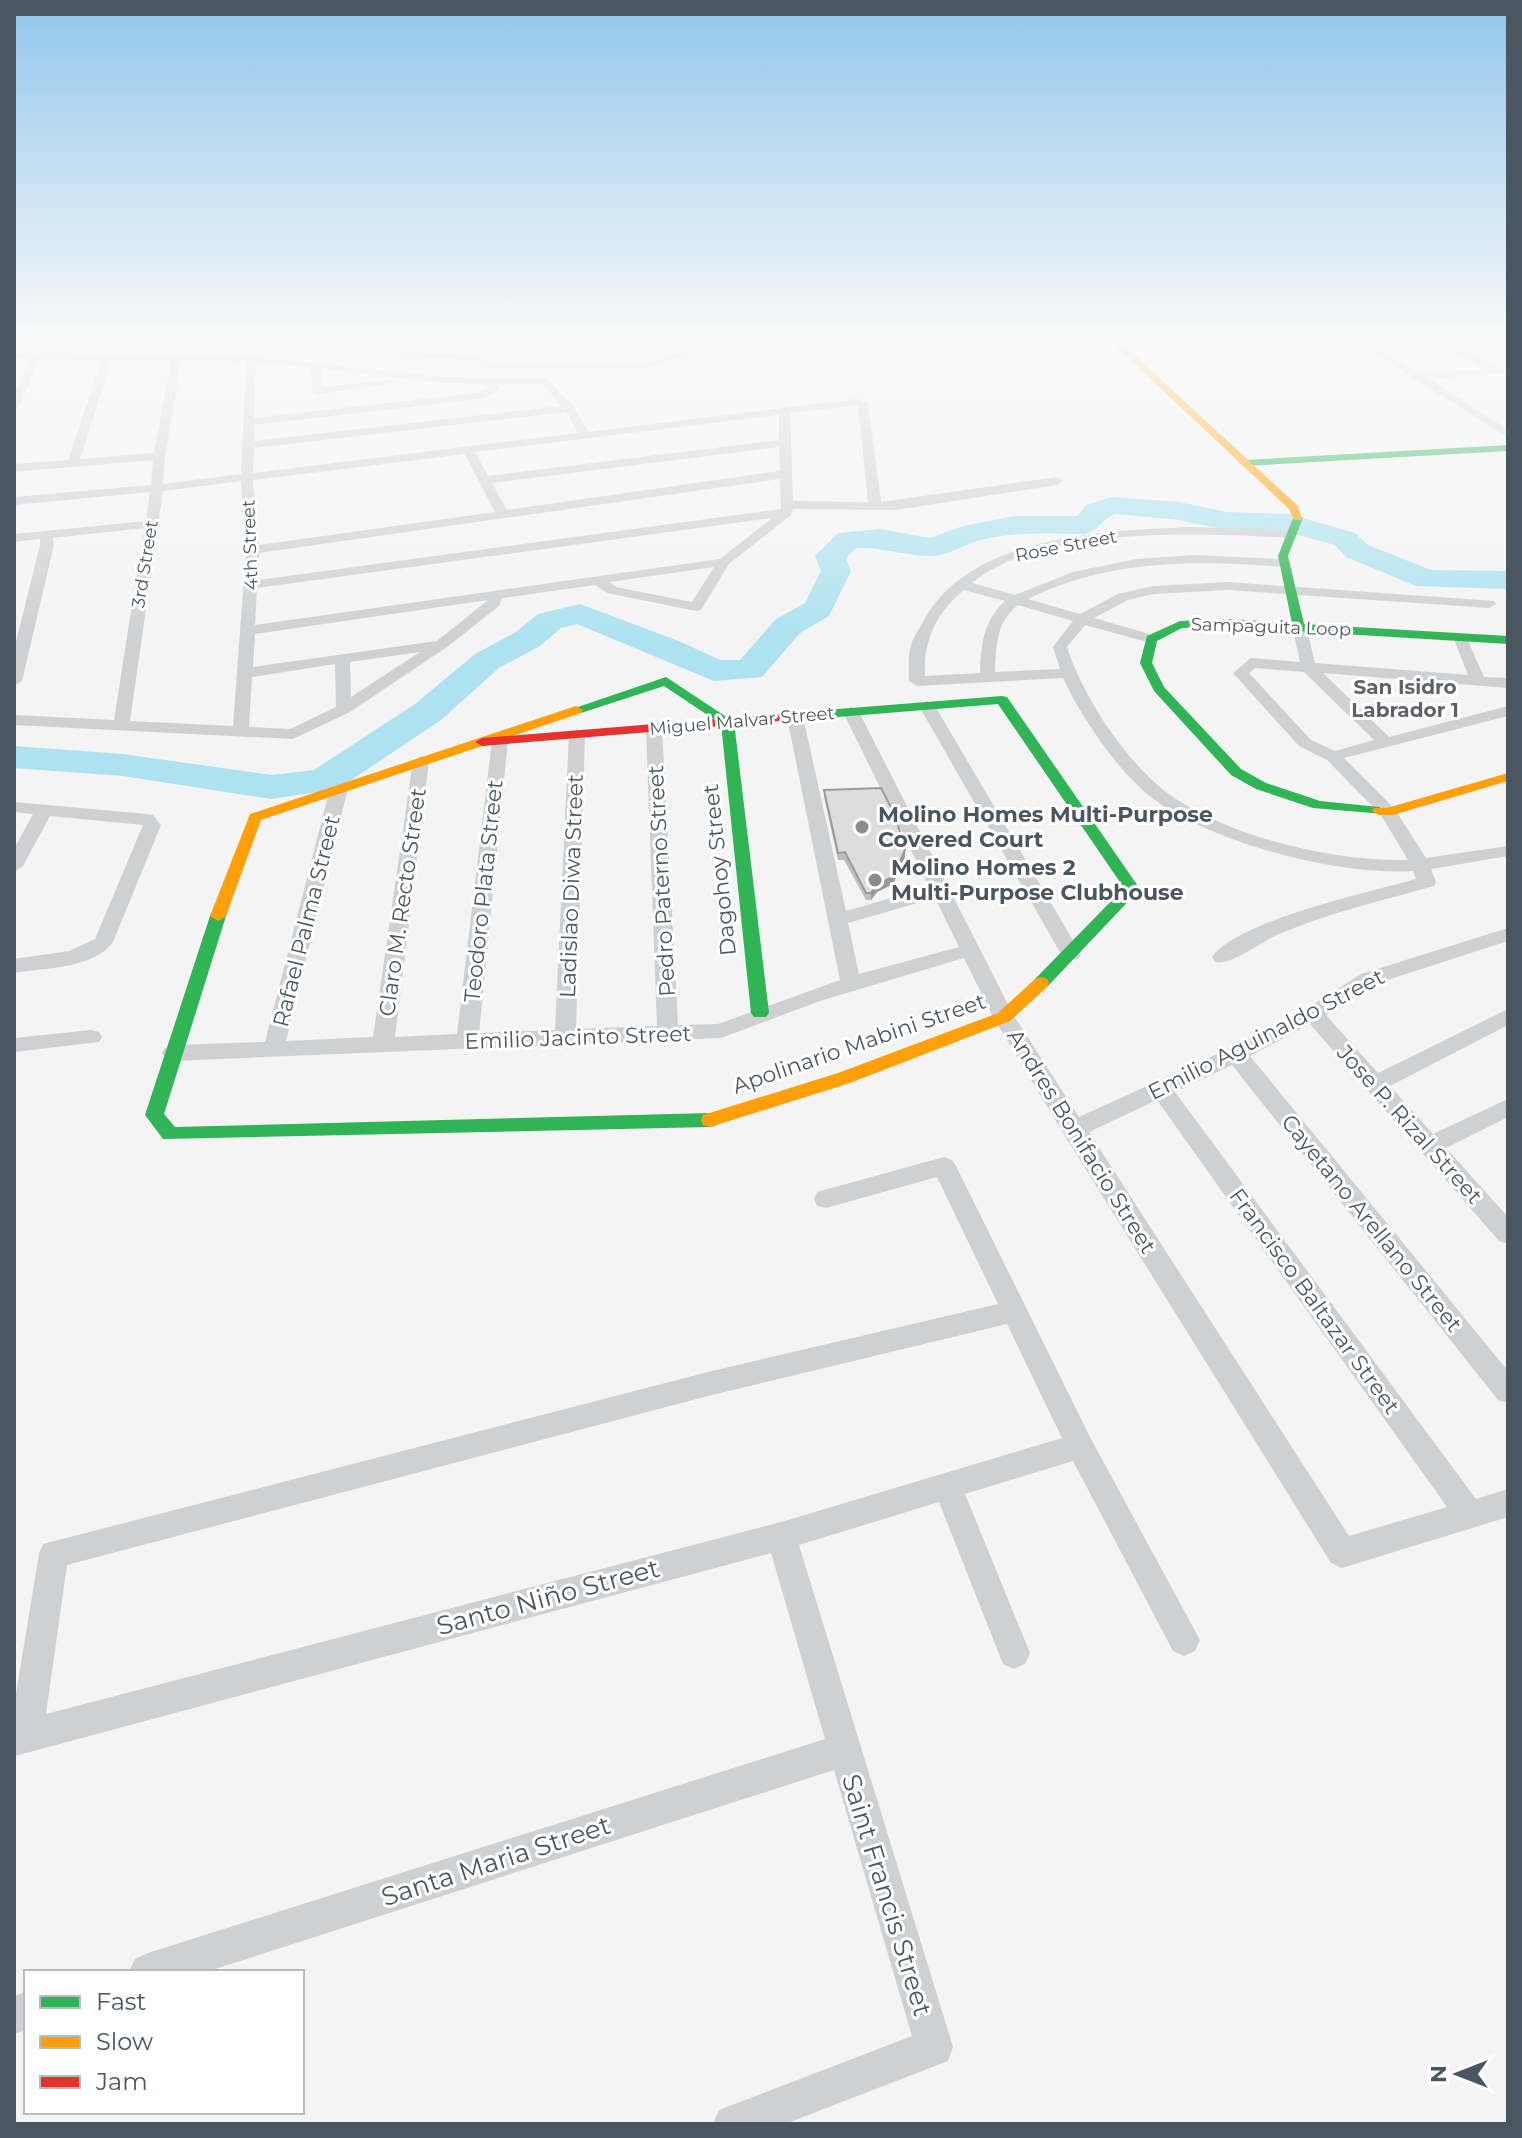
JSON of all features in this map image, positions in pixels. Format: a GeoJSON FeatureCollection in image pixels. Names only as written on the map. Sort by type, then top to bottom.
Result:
{"type":"FeatureCollection","features":[{"type":"Feature","properties":{"kind":"street"},"geometry":{"type":"LineString","coordinates":[[73,463],[81,440]]}},
{"type":"Feature","properties":{"kind":"street","name":"3rd Street"},"geometry":{"type":"LineString","coordinates":[[121,724],[162,440]]}},
{"type":"Feature","properties":{"kind":"street","name":"4th Street"},"geometry":{"type":"LineString","coordinates":[[241,731],[253,550],[247,440]]}},
{"type":"Feature","properties":{"kind":"street"},"geometry":{"type":"LineString","coordinates":[[247,445],[292,440]]}},
{"type":"Feature","properties":{"kind":"street"},"geometry":{"type":"LineString","coordinates":[[14,501],[157,488],[545,440]]}},
{"type":"Feature","properties":{"kind":"street"},"geometry":{"type":"LineString","coordinates":[[598,580],[612,590],[696,607],[724,562],[787,508],[783,440]]}},
{"type":"Feature","properties":{"kind":"street"},"geometry":{"type":"LineString","coordinates":[[867,440],[875,506]]}},
{"type":"Feature","properties":{"kind":"street"},"geometry":{"type":"LineString","coordinates":[[1219,440],[1294,508],[1295,528],[1283,556],[1288,590],[1309,668],[1386,743]]}},
{"type":"Feature","properties":{"kind":"street"},"geometry":{"type":"LineString","coordinates":[[487,480],[783,443]]}},
{"type":"Feature","properties":{"kind":"street"},"geometry":{"type":"LineString","coordinates":[[1244,463],[1508,448]]}},
{"type":"Feature","properties":{"kind":"street"},"geometry":{"type":"LineString","coordinates":[[468,449],[503,515]]}},
{"type":"Feature","properties":{"kind":"street"},"geometry":{"type":"LineString","coordinates":[[14,468],[159,456]]}},
{"type":"Feature","properties":{"kind":"street"},"geometry":{"type":"LineString","coordinates":[[253,550],[787,474]]}},
{"type":"Feature","properties":{"kind":"street"},"geometry":{"type":"LineString","coordinates":[[252,585],[787,508],[896,506],[1057,481]]}},
{"type":"Feature","properties":{"kind":"street"},"geometry":{"type":"LineString","coordinates":[[14,538],[151,524]]}},
{"type":"Feature","properties":{"kind":"street","name":"Rose Street"},"geometry":{"type":"LineString","coordinates":[[987,677],[917,681],[917,647],[927,621],[948,592],[985,567],[1043,547],[1102,537],[1205,529],[1295,528]]}},
{"type":"Feature","properties":{"kind":"street"},"geometry":{"type":"LineString","coordinates":[[14,681],[47,545],[46,537]]}},
{"type":"Feature","properties":{"kind":"street"},"geometry":{"type":"LineString","coordinates":[[1066,673],[987,677],[988,645],[998,618],[1017,600],[1081,572],[1120,563],[1189,557],[1284,563]]}},
{"type":"Feature","properties":{"kind":"street"},"geometry":{"type":"LineString","coordinates":[[250,630],[724,562]]}},
{"type":"Feature","properties":{"kind":"street"},"geometry":{"type":"LineString","coordinates":[[960,584],[1151,639],[1146,663],[1158,688],[1236,772],[1261,786],[1318,805],[1388,812],[1508,777]]}},
{"type":"Feature","properties":{"kind":"street"},"geometry":{"type":"LineString","coordinates":[[1489,604],[1228,586],[1153,590],[1123,597],[1082,619],[1060,647],[1066,673],[1085,705],[1144,782],[1191,813],[1242,836],[1303,854],[1370,865],[1441,864],[1508,851]]}},
{"type":"Feature","properties":{"kind":"street"},"geometry":{"type":"LineString","coordinates":[[14,720],[293,734],[344,709],[442,644],[486,610],[496,595]]}},
{"type":"Feature","properties":{"kind":"street","name":"Sampaguita Loop"},"geometry":{"type":"LineString","coordinates":[[1151,639],[1180,625],[1203,623],[1508,640]]}},
{"type":"Feature","properties":{"kind":"street"},"geometry":{"type":"LineString","coordinates":[[1460,637],[1478,680]]}},
{"type":"Feature","properties":{"kind":"street"},"geometry":{"type":"LineString","coordinates":[[246,673],[442,644]]}},
{"type":"Feature","properties":{"kind":"street"},"geometry":{"type":"LineString","coordinates":[[342,657],[344,709]]}},
{"type":"Feature","properties":{"kind":"street"},"geometry":{"type":"LineString","coordinates":[[1222,957],[1247,941],[1294,920],[1427,882],[1420,864],[1388,812],[1333,756],[1305,743],[1241,673],[1251,663],[1508,683]]}},
{"type":"Feature","properties":{"kind":"street"},"geometry":{"type":"LineString","coordinates":[[173,1053],[227,888],[255,817],[666,681],[727,722]]}},
{"type":"Feature","properties":{"kind":"street","name":"Miguel Malvar Street"},"geometry":{"type":"LineString","coordinates":[[491,741],[1002,700]]}},
{"type":"Feature","properties":{"kind":"street","name":"Apolinario Mabini Street"},"geometry":{"type":"LineString","coordinates":[[173,1053],[154,1115],[170,1134],[610,1125],[710,1120],[844,1078],[1004,1017],[1071,954],[1132,889],[1002,700]]}},
{"type":"Feature","properties":{"kind":"street"},"geometry":{"type":"LineString","coordinates":[[927,706],[1071,954]]}},
{"type":"Feature","properties":{"kind":"street"},"geometry":{"type":"LineString","coordinates":[[1333,756],[1508,711]]}},
{"type":"Feature","properties":{"kind":"street","name":"Andres Bonifacio Street"},"geometry":{"type":"LineString","coordinates":[[851,712],[1004,1017],[1342,1553],[1469,1514]]}},
{"type":"Feature","properties":{"kind":"street"},"geometry":{"type":"LineString","coordinates":[[795,717],[851,982]]}},
{"type":"Feature","properties":{"kind":"street","name":"Dagohoy Street"},"geometry":{"type":"LineString","coordinates":[[727,722],[760,1013]]}},
{"type":"Feature","properties":{"kind":"street","name":"Pedro Paterno Street"},"geometry":{"type":"LineString","coordinates":[[654,728],[668,1034]]}},
{"type":"Feature","properties":{"kind":"street","name":"Ladislao Diwa Street"},"geometry":{"type":"LineString","coordinates":[[565,1037],[577,734]]}},
{"type":"Feature","properties":{"kind":"street","name":"Teodoro Plata Street"},"geometry":{"type":"LineString","coordinates":[[467,1042],[491,741]]}},
{"type":"Feature","properties":{"kind":"street","name":"Claro M. Recto Street"},"geometry":{"type":"LineString","coordinates":[[383,1043],[421,761]]}},
{"type":"Feature","properties":{"kind":"street","name":"Rafael Palma Street"},"geometry":{"type":"LineString","coordinates":[[273,1051],[338,792]]}},
{"type":"Feature","properties":{"kind":"street"},"geometry":{"type":"LineString","coordinates":[[14,807],[147,819],[152,825],[103,942],[93,950],[80,954],[14,966]]}},
{"type":"Feature","properties":{"kind":"street"},"geometry":{"type":"LineString","coordinates":[[14,866],[44,810]]}},
{"type":"Feature","properties":{"kind":"street"},"geometry":{"type":"LineString","coordinates":[[838,920],[940,890]]}},
{"type":"Feature","properties":{"kind":"street","name":"Emilio Aguinaldo Street"},"geometry":{"type":"LineString","coordinates":[[1073,1130],[1236,1054],[1313,1014],[1368,979],[1508,934]]}},
{"type":"Feature","properties":{"kind":"street","name":"Emilio Jacinto Street"},"geometry":{"type":"LineString","coordinates":[[173,1053],[721,1031],[760,1013],[851,982],[970,950]]}},
{"type":"Feature","properties":{"kind":"street","name":"Jose P. Rizal Street"},"geometry":{"type":"LineString","coordinates":[[1313,1014],[1373,1085],[1506,1228]]}},
{"type":"Feature","properties":{"kind":"street"},"geometry":{"type":"LineString","coordinates":[[1373,1085],[1508,1016]]}},
{"type":"Feature","properties":{"kind":"street"},"geometry":{"type":"LineString","coordinates":[[14,1045],[91,1037]]}},
{"type":"Feature","properties":{"kind":"street","name":"Cayetano Arellano Street"},"geometry":{"type":"LineString","coordinates":[[1236,1054],[1508,1391]]}},
{"type":"Feature","properties":{"kind":"street","name":"Francisco Baltazar Street"},"geometry":{"type":"LineString","coordinates":[[1160,1088],[1469,1514]]}},
{"type":"Feature","properties":{"kind":"street"},"geometry":{"type":"LineString","coordinates":[[1430,1146],[1508,1107]]}},
{"type":"Feature","properties":{"kind":"street"},"geometry":{"type":"LineString","coordinates":[[826,1199],[944,1166],[1012,1312],[1184,1640]]}},
{"type":"Feature","properties":{"kind":"street"},"geometry":{"type":"LineString","coordinates":[[20,1737],[54,1554],[708,1384],[1012,1312]]}},
{"type":"Feature","properties":{"kind":"street","name":"Santo Niño Street"},"geometry":{"type":"LineString","coordinates":[[20,1737],[781,1536],[1080,1446]]}},
{"type":"Feature","properties":{"kind":"street"},"geometry":{"type":"LineString","coordinates":[[948,1487],[1014,1653]]}},
{"type":"Feature","properties":{"kind":"street"},"geometry":{"type":"LineString","coordinates":[[1469,1514],[1508,1503]]}},
{"type":"Feature","properties":{"kind":"street","name":"Saint Francis Street"},"geometry":{"type":"LineString","coordinates":[[733,2124],[934,2047],[781,1536]]}},
{"type":"Feature","properties":{"kind":"street","name":"Santa Maria Street"},"geometry":{"type":"LineString","coordinates":[[154,1970],[844,1750]]}},
{"type":"Feature","properties":{"kind":"building","name":"Molino Homes Multi-Purpose Covered Court"},"geometry":{"type":"Polygon","coordinates":[[[881,788],[895,815],[905,850],[893,877],[877,884],[871,893],[866,893],[845,852],[838,853],[824,790],[881,788]]]}},
{"type":"Feature","properties":{"kind":"waterway"},"geometry":{"type":"LineString","coordinates":[[14,757],[123,765],[271,787],[324,781],[428,712],[487,661],[528,639],[550,621],[580,614],[669,649],[714,671],[750,670],[788,626],[818,609],[836,571],[830,556],[848,539],[880,538],[930,547],[948,544],[973,532],[1014,525],[1085,525],[1096,511],[1112,505],[1179,511],[1227,521],[1289,523],[1345,539],[1357,551],[1427,579],[1508,580]]}},
{"type":"Feature","properties":{"kind":"traffic: fast"},"geometry":{"type":"LineString","coordinates":[[1244,463],[1508,448]]}},
{"type":"Feature","properties":{"kind":"traffic: fast"},"geometry":{"type":"LineString","coordinates":[[1298,518],[1283,556],[1299,626]]}},
{"type":"Feature","properties":{"kind":"traffic: fast"},"geometry":{"type":"LineString","coordinates":[[1379,811],[1318,805],[1261,786],[1236,772],[1158,688],[1146,663],[1151,639],[1180,625],[1230,623],[1508,640]]}},
{"type":"Feature","properties":{"kind":"traffic: fast"},"geometry":{"type":"LineString","coordinates":[[576,710],[666,681],[727,722],[760,1013]]}},
{"type":"Feature","properties":{"kind":"traffic: fast"},"geometry":{"type":"LineString","coordinates":[[788,717],[1002,700],[1132,889],[1041,983]]}},
{"type":"Feature","properties":{"kind":"traffic: fast"},"geometry":{"type":"LineString","coordinates":[[218,916],[154,1115],[170,1134],[710,1120]]}},
{"type":"Feature","properties":{"kind":"traffic: slow"},"geometry":{"type":"LineString","coordinates":[[1220,440],[1294,508],[1298,518]]}},
{"type":"Feature","properties":{"kind":"traffic: slow"},"geometry":{"type":"LineString","coordinates":[[218,916],[255,817],[576,710]]}},
{"type":"Feature","properties":{"kind":"traffic: slow"},"geometry":{"type":"LineString","coordinates":[[1379,811],[1388,812],[1508,777]]}},
{"type":"Feature","properties":{"kind":"traffic: slow"},"geometry":{"type":"LineString","coordinates":[[710,1120],[844,1078],[1004,1017],[1041,983]]}},
{"type":"Feature","properties":{"kind":"traffic: jam"},"geometry":{"type":"LineString","coordinates":[[482,742],[788,717]]}},
{"type":"Feature","properties":{"kind":"place","name":"Molino Homes Multi-Purpose Covered Court"},"geometry":{"type":"Point","coordinates":[862,827]}},
{"type":"Feature","properties":{"kind":"place","name":"Molino Homes 2 Multi-Purpose Clubhouse"},"geometry":{"type":"Point","coordinates":[875,880]}},
{"type":"Feature","properties":{"kind":"district","name":"San Isidro Labrador 1"},"geometry":{"type":"Point","coordinates":[1405,698]}}]}
